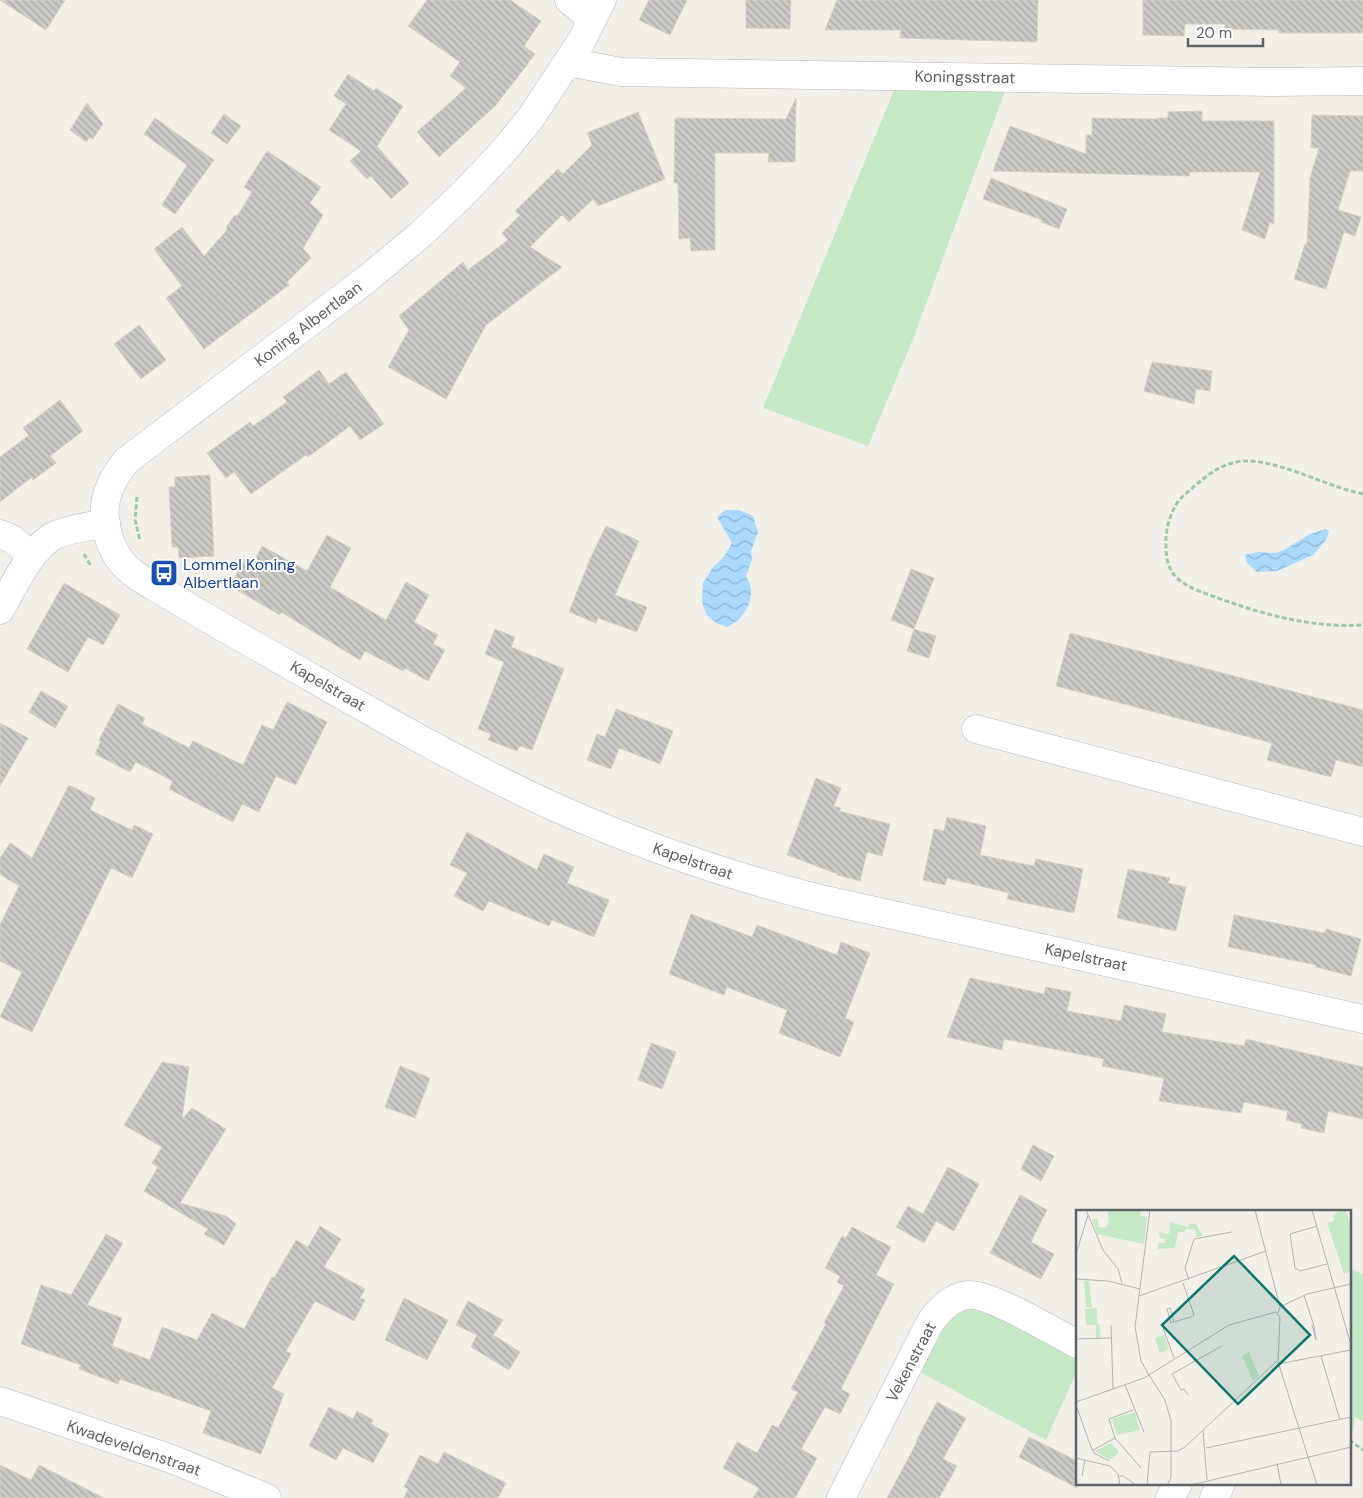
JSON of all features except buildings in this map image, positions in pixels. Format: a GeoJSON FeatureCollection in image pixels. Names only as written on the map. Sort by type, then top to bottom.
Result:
{"type":"FeatureCollection","features":[{"type":"Feature","properties":{"kind":"street"},"geometry":{"type":"LineString","coordinates":[[569,0],[597,9]]}},
{"type":"Feature","properties":{"kind":"street","name":"Koning Albertlaan"},"geometry":{"type":"LineString","coordinates":[[106,523],[104,508],[108,489],[114,476],[126,461],[336,302],[421,234],[501,154],[530,118],[568,62],[597,9]]}},
{"type":"Feature","properties":{"kind":"street","name":"Koningsstraat"},"geometry":{"type":"LineString","coordinates":[[568,62],[621,72],[1274,82],[1363,81]]}},
{"type":"Feature","properties":{"kind":"street"},"geometry":{"type":"LineString","coordinates":[[0,610],[32,556],[51,537],[76,529],[106,523]]}},
{"type":"Feature","properties":{"kind":"street","name":"Kapelstraat"},"geometry":{"type":"LineString","coordinates":[[106,523],[114,552],[121,562],[143,580],[415,735],[507,784],[557,808],[624,836],[697,864],[765,885],[825,900],[1363,1019]]}},
{"type":"Feature","properties":{"kind":"street"},"geometry":{"type":"LineString","coordinates":[[0,534],[12,539],[32,556]]}},
{"type":"Feature","properties":{"kind":"street"},"geometry":{"type":"LineString","coordinates":[[976,729],[1363,832]]}},
{"type":"Feature","properties":{"kind":"street","name":"Vekenstraat"},"geometry":{"type":"LineString","coordinates":[[841,1498],[931,1321],[943,1306],[955,1298],[970,1294],[996,1301],[1076,1343]]}},
{"type":"Feature","properties":{"kind":"street","name":"Kwadeveldenstraat"},"geometry":{"type":"LineString","coordinates":[[0,1401],[169,1458],[267,1498]]}},
{"type":"Feature","properties":{"kind":"street"},"geometry":{"type":"LineString","coordinates":[[1170,1498],[1177,1486]]}},
{"type":"Feature","properties":{"kind":"street"},"geometry":{"type":"LineString","coordinates":[[1214,1498],[1220,1486]]}},
{"type":"Feature","properties":{"kind":"path"},"geometry":{"type":"LineString","coordinates":[[1363,494],[1282,468],[1250,462],[1236,462],[1222,466],[1212,472],[1177,502],[1165,538],[1169,566],[1175,576],[1203,593],[1256,612],[1284,619],[1313,624],[1363,625]]}},
{"type":"Feature","properties":{"kind":"path"},"geometry":{"type":"LineString","coordinates":[[1350,1441],[1363,1450]]}},
{"type":"Feature","properties":{"kind":"green space"},"geometry":{"type":"Polygon","coordinates":[[[895,88],[1005,91],[913,339],[868,446],[763,408],[895,88]]]}},
{"type":"Feature","properties":{"kind":"green space"},"geometry":{"type":"Polygon","coordinates":[[[1350,1268],[1363,1274],[1363,1421],[1355,1417],[1350,1449],[1350,1268]]]}},
{"type":"Feature","properties":{"kind":"green space"},"geometry":{"type":"Polygon","coordinates":[[[970,1308],[991,1310],[1076,1357],[1076,1373],[1046,1440],[920,1372],[948,1321],[955,1314],[970,1308]]]}},
{"type":"Feature","properties":{"kind":"water"},"geometry":{"type":"Polygon","coordinates":[[[725,510],[739,510],[753,516],[758,532],[751,551],[752,560],[746,576],[751,590],[751,598],[747,609],[740,618],[727,627],[716,623],[706,614],[702,602],[703,583],[713,567],[723,558],[732,543],[717,517],[725,510]]]}},
{"type":"Feature","properties":{"kind":"water"},"geometry":{"type":"Polygon","coordinates":[[[1326,529],[1329,532],[1326,540],[1313,555],[1277,571],[1257,572],[1247,563],[1245,555],[1257,552],[1275,553],[1284,550],[1310,534],[1326,529]]]}},
{"type":"Feature","properties":{"kind":"place","name":"Lommel Koning Albertlaan"},"geometry":{"type":"Point","coordinates":[164,573]}}]}
